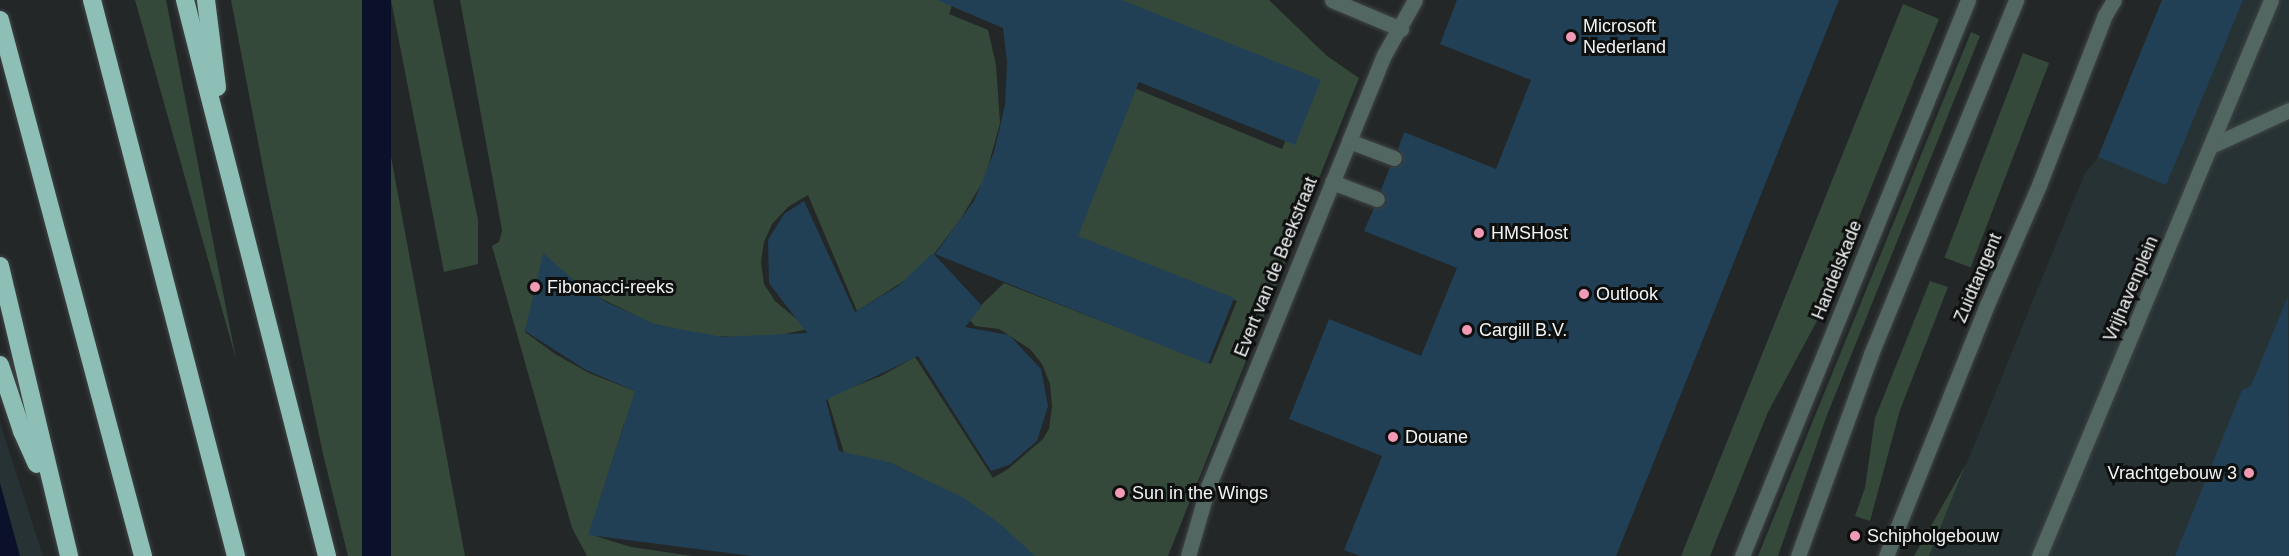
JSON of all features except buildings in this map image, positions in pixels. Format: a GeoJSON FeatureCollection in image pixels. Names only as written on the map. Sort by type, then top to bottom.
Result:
{"type":"FeatureCollection","features":[{"type":"Feature","properties":{"kind":"highway"},"geometry":{"type":"LineString","coordinates":[[92,0],[236,556]]}},
{"type":"Feature","properties":{"kind":"highway"},"geometry":{"type":"LineString","coordinates":[[185,0],[327,556]]}},
{"type":"Feature","properties":{"kind":"highway"},"geometry":{"type":"LineString","coordinates":[[206,0],[229,169]]}},
{"type":"Feature","properties":{"kind":"highway"},"geometry":{"type":"LineString","coordinates":[[0,20],[143,556]]}},
{"type":"Feature","properties":{"kind":"highway"},"geometry":{"type":"LineString","coordinates":[[0,266],[53,499],[69,556]]}},
{"type":"Feature","properties":{"kind":"highway"},"geometry":{"type":"LineString","coordinates":[[0,365],[22,432],[53,499]]}},
{"type":"Feature","properties":{"kind":"street"},"geometry":{"type":"LineString","coordinates":[[1332,0],[1401,29]]}},
{"type":"Feature","properties":{"kind":"street","name":"Evert van de Beekstraat"},"geometry":{"type":"LineString","coordinates":[[1188,556],[1208,487],[1332,182],[1384,55],[1401,29],[1415,0]]}},
{"type":"Feature","properties":{"kind":"street","name":"Handelskade"},"geometry":{"type":"LineString","coordinates":[[1742,556],[1962,7],[1968,0]]}},
{"type":"Feature","properties":{"kind":"street"},"geometry":{"type":"LineString","coordinates":[[1798,556],[1871,354],[2016,0]]}},
{"type":"Feature","properties":{"kind":"street","name":"Zuidtangent"},"geometry":{"type":"LineString","coordinates":[[1886,556],[1986,307],[2039,185],[2105,8],[2114,0]]}},
{"type":"Feature","properties":{"kind":"street","name":"Vrijhavenplein"},"geometry":{"type":"LineString","coordinates":[[2039,556],[2213,145],[2271,0]]}},
{"type":"Feature","properties":{"kind":"street"},"geometry":{"type":"LineString","coordinates":[[2213,145],[2289,110]]}},
{"type":"Feature","properties":{"kind":"street"},"geometry":{"type":"LineString","coordinates":[[1349,141],[1394,158]]}},
{"type":"Feature","properties":{"kind":"street"},"geometry":{"type":"LineString","coordinates":[[1332,182],[1377,200]]}},
{"type":"Feature","properties":{"kind":"shaded area"},"geometry":{"type":"Polygon","coordinates":[[[2162,0],[2289,0],[2289,556],[1929,556],[2084,175],[2098,157],[2162,0]]]}},
{"type":"Feature","properties":{"kind":"shaded area"},"geometry":{"type":"Polygon","coordinates":[[[0,423],[43,556],[0,556],[0,423]]]}},
{"type":"Feature","properties":{"kind":"green space"},"geometry":{"type":"Polygon","coordinates":[[[135,0],[166,0],[236,359],[135,0]]]}},
{"type":"Feature","properties":{"kind":"green space"},"geometry":{"type":"Polygon","coordinates":[[[231,0],[362,0],[465,556],[348,556],[323,454],[266,184],[231,0]]]}},
{"type":"Feature","properties":{"kind":"green space"},"geometry":{"type":"Polygon","coordinates":[[[391,0],[433,0],[478,220],[478,264],[444,272],[391,0]]]}},
{"type":"Feature","properties":{"kind":"green space"},"geometry":{"type":"Polygon","coordinates":[[[460,0],[954,0],[949,14],[988,30],[996,65],[1000,123],[985,178],[960,220],[930,259],[910,277],[857,311],[808,195],[788,207],[772,224],[764,242],[761,262],[764,284],[775,301],[799,321],[818,327],[780,335],[742,337],[710,336],[653,324],[586,291],[544,256],[525,332],[555,354],[589,373],[650,397],[668,436],[624,424],[589,534],[631,547],[692,556],[587,556],[572,528],[492,246],[499,242],[502,230],[460,0]]]}},
{"type":"Feature","properties":{"kind":"green space"},"geometry":{"type":"Polygon","coordinates":[[[1061,0],[1269,0],[1327,56],[1359,78],[1168,556],[1027,556],[964,499],[891,463],[844,453],[827,397],[881,376],[915,357],[993,478],[1008,469],[1043,439],[1049,429],[1052,406],[1050,384],[1042,364],[1030,349],[999,329],[975,326],[968,318],[1004,283],[1211,364],[1237,301],[1045,225],[1105,76],[1282,149],[1303,98],[1061,0]]]}},
{"type":"Feature","properties":{"kind":"green space"},"geometry":{"type":"Polygon","coordinates":[[[1903,4],[1939,19],[1818,319],[1768,412],[1710,556],[1681,556],[1903,4]]]}},
{"type":"Feature","properties":{"kind":"green space"},"geometry":{"type":"Polygon","coordinates":[[[1971,32],[1980,36],[1827,415],[1778,556],[1758,556],[1971,32]]]}},
{"type":"Feature","properties":{"kind":"green space"},"geometry":{"type":"Polygon","coordinates":[[[2023,53],[2049,63],[1971,267],[1945,257],[2023,53]]]}},
{"type":"Feature","properties":{"kind":"green space"},"geometry":{"type":"Polygon","coordinates":[[[1930,281],[1948,287],[1900,410],[1870,521],[1855,516],[1865,488],[1875,418],[1930,281]]]}},
{"type":"Feature","properties":{"kind":"green space"},"geometry":{"type":"Polygon","coordinates":[[[1966,464],[1929,556],[1914,556],[1966,464]]]}},
{"type":"Feature","properties":{"kind":"water"},"geometry":{"type":"Polygon","coordinates":[[[362,0],[391,0],[391,556],[362,556],[362,0]]]}},
{"type":"Feature","properties":{"kind":"water"},"geometry":{"type":"Polygon","coordinates":[[[0,483],[20,556],[0,556],[0,483]]]}},
{"type":"Feature","properties":{"kind":"place","name":"Microsoft Nederland"},"geometry":{"type":"Point","coordinates":[1571,37]}},
{"type":"Feature","properties":{"kind":"place","name":"HMSHost"},"geometry":{"type":"Point","coordinates":[1479,233]}},
{"type":"Feature","properties":{"kind":"place","name":"Fibonacci-reeks"},"geometry":{"type":"Point","coordinates":[535,287]}},
{"type":"Feature","properties":{"kind":"place","name":"Outlook"},"geometry":{"type":"Point","coordinates":[1584,294]}},
{"type":"Feature","properties":{"kind":"place","name":"Cargill B.V."},"geometry":{"type":"Point","coordinates":[1467,330]}},
{"type":"Feature","properties":{"kind":"place","name":"Douane"},"geometry":{"type":"Point","coordinates":[1393,437]}},
{"type":"Feature","properties":{"kind":"place","name":"Vrachtgebouw 3"},"geometry":{"type":"Point","coordinates":[2249,473]}},
{"type":"Feature","properties":{"kind":"place","name":"Sun in the Wings"},"geometry":{"type":"Point","coordinates":[1120,493]}},
{"type":"Feature","properties":{"kind":"place","name":"Schipholgebouw"},"geometry":{"type":"Point","coordinates":[1855,536]}}]}
